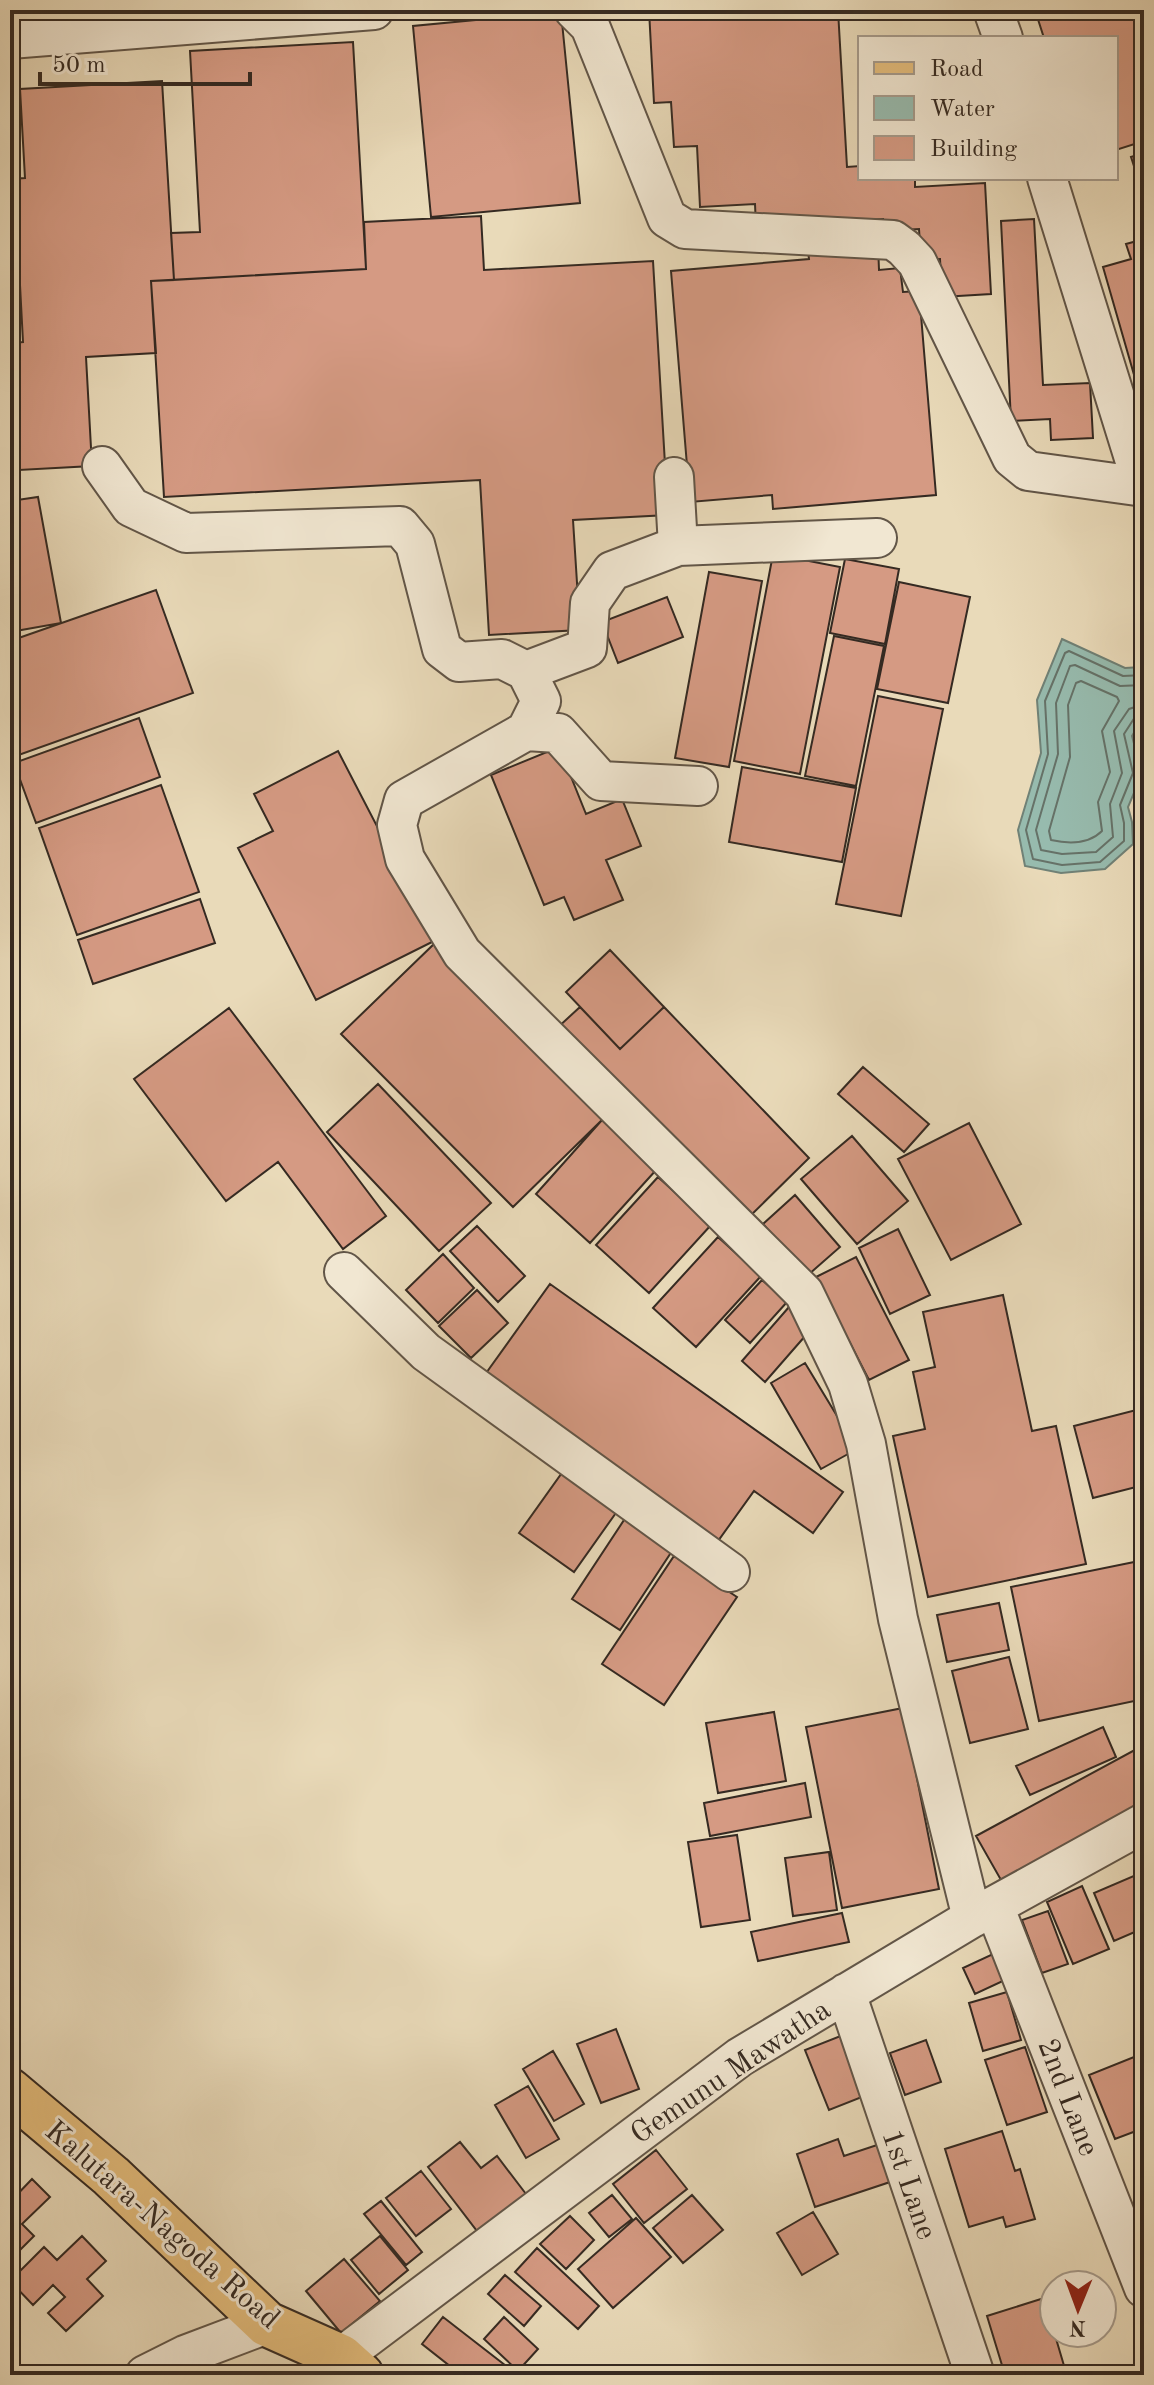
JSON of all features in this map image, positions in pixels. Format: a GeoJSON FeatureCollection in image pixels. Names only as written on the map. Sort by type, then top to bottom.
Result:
{"type":"FeatureCollection","features":[{"type":"Feature","properties":{"kind":"main road","name":"Kalutara-Nagoda Road"},"geometry":{"type":"LineString","coordinates":[[10,2091],[111,2176],[267,2324],[351,2366]]}},
{"type":"Feature","properties":{"kind":"street"},"geometry":{"type":"LineString","coordinates":[[10,39],[374,10]]}},
{"type":"Feature","properties":{"kind":"street"},"geometry":{"type":"LineString","coordinates":[[574,10],[590,26],[667,218],[685,229],[893,240],[917,262],[1012,458],[1028,471],[1144,487],[1048,180]]}},
{"type":"Feature","properties":{"kind":"street"},"geometry":{"type":"LineString","coordinates":[[993,10],[1002,36]]}},
{"type":"Feature","properties":{"kind":"street"},"geometry":{"type":"LineString","coordinates":[[102,466],[131,507],[186,533],[400,526],[415,544],[442,649],[459,662],[502,659],[526,671],[541,701],[526,731],[558,733],[601,781],[698,786]]}},
{"type":"Feature","properties":{"kind":"street"},"geometry":{"type":"LineString","coordinates":[[674,477],[678,546]]}},
{"type":"Feature","properties":{"kind":"street"},"geometry":{"type":"LineString","coordinates":[[526,671],[587,648],[590,603],[612,571],[678,546],[877,538]]}},
{"type":"Feature","properties":{"kind":"street","name":"2nd Lane"},"geometry":{"type":"LineString","coordinates":[[526,731],[404,800],[397,825],[405,859],[462,953],[804,1293],[848,1384],[866,1444],[898,1619],[983,1912],[1144,2288]]}},
{"type":"Feature","properties":{"kind":"street"},"geometry":{"type":"LineString","coordinates":[[344,1272],[426,1352],[730,1572]]}},
{"type":"Feature","properties":{"kind":"street","name":"Gemunu Mawatha"},"geometry":{"type":"LineString","coordinates":[[351,2366],[740,2057],[983,1912],[1143,1828]]}},
{"type":"Feature","properties":{"kind":"street","name":"1st Lane"},"geometry":{"type":"LineString","coordinates":[[846,1993],[975,2375]]}},
{"type":"Feature","properties":{"kind":"street"},"geometry":{"type":"LineString","coordinates":[[145,2375],[185,2355],[267,2324]]}},
{"type":"Feature","properties":{"kind":"water"},"geometry":{"type":"Polygon","coordinates":[[[1062,639],[1125,668],[1141,667],[1144,717],[1132,736],[1142,774],[1128,807],[1133,844],[1105,869],[1061,873],[1025,866],[1018,830],[1041,753],[1037,700],[1062,639]]]}},
{"type":"Feature","properties":{"kind":"building"},"geometry":{"type":"Polygon","coordinates":[[[649,10],[838,10],[847,167],[858,166],[858,180],[915,180],[915,187],[985,183],[991,294],[942,297],[940,259],[921,260],[919,229],[883,231],[883,219],[756,227],[755,204],[700,207],[697,146],[674,147],[671,102],[654,103],[649,10]]]}},
{"type":"Feature","properties":{"kind":"building"},"geometry":{"type":"Polygon","coordinates":[[[1035,10],[1138,10],[1144,26],[1144,141],[1118,149],[1118,36],[1043,36],[1035,10]]]}},
{"type":"Feature","properties":{"kind":"building"},"geometry":{"type":"Polygon","coordinates":[[[561,12],[580,203],[431,217],[413,26],[561,12]]]}},
{"type":"Feature","properties":{"kind":"building"},"geometry":{"type":"Polygon","coordinates":[[[353,42],[366,269],[174,280],[171,233],[200,232],[190,51],[353,42]]]}},
{"type":"Feature","properties":{"kind":"building"},"geometry":{"type":"Polygon","coordinates":[[[162,81],[174,280],[151,281],[156,353],[86,357],[92,466],[19,470],[11,343],[23,342],[20,285],[10,285],[10,179],[25,178],[20,89],[162,81]]]}},
{"type":"Feature","properties":{"kind":"building"},"geometry":{"type":"Polygon","coordinates":[[[1144,153],[1144,197],[1131,157],[1144,153]]]}},
{"type":"Feature","properties":{"kind":"building"},"geometry":{"type":"Polygon","coordinates":[[[481,216],[484,270],[653,261],[668,515],[573,520],[580,630],[489,635],[480,480],[164,497],[151,281],[366,269],[364,222],[481,216]]]}},
{"type":"Feature","properties":{"kind":"building"},"geometry":{"type":"Polygon","coordinates":[[[1034,219],[1043,385],[1090,383],[1093,438],[1051,440],[1050,419],[1011,421],[1001,221],[1034,219]]]}},
{"type":"Feature","properties":{"kind":"building"},"geometry":{"type":"Polygon","coordinates":[[[1144,239],[1143,406],[1103,267],[1131,259],[1126,244],[1144,239]]]}},
{"type":"Feature","properties":{"kind":"building"},"geometry":{"type":"Polygon","coordinates":[[[878,244],[879,270],[900,268],[903,292],[919,291],[936,495],[773,509],[772,495],[690,502],[671,271],[809,259],[808,251],[878,244]]]}},
{"type":"Feature","properties":{"kind":"building"},"geometry":{"type":"Polygon","coordinates":[[[38,497],[61,623],[10,632],[10,501],[38,497]]]}},
{"type":"Feature","properties":{"kind":"building"},"geometry":{"type":"Polygon","coordinates":[[[773,554],[840,567],[800,774],[734,761],[773,554]]]}},
{"type":"Feature","properties":{"kind":"building"},"geometry":{"type":"Polygon","coordinates":[[[845,559],[899,569],[885,644],[830,633],[845,559]]]}},
{"type":"Feature","properties":{"kind":"building"},"geometry":{"type":"Polygon","coordinates":[[[709,572],[762,581],[729,767],[675,758],[709,572]]]}},
{"type":"Feature","properties":{"kind":"building"},"geometry":{"type":"Polygon","coordinates":[[[899,582],[970,597],[948,703],[877,689],[899,582]]]}},
{"type":"Feature","properties":{"kind":"building"},"geometry":{"type":"Polygon","coordinates":[[[156,590],[193,693],[13,757],[10,750],[10,641],[156,590]]]}},
{"type":"Feature","properties":{"kind":"building"},"geometry":{"type":"Polygon","coordinates":[[[667,597],[683,637],[618,663],[602,622],[667,597]]]}},
{"type":"Feature","properties":{"kind":"building"},"geometry":{"type":"Polygon","coordinates":[[[834,636],[884,646],[856,786],[805,776],[834,636]]]}},
{"type":"Feature","properties":{"kind":"building"},"geometry":{"type":"Polygon","coordinates":[[[878,696],[943,709],[901,916],[836,904],[878,696]]]}},
{"type":"Feature","properties":{"kind":"building"},"geometry":{"type":"Polygon","coordinates":[[[139,718],[160,777],[36,823],[14,763],[139,718]]]}},
{"type":"Feature","properties":{"kind":"building"},"geometry":{"type":"Polygon","coordinates":[[[559,747],[586,814],[622,799],[641,846],[606,860],[623,900],[574,920],[564,897],[544,905],[491,775],[559,747]]]}},
{"type":"Feature","properties":{"kind":"building"},"geometry":{"type":"Polygon","coordinates":[[[338,751],[436,940],[316,1000],[238,848],[273,831],[254,794],[338,751]]]}},
{"type":"Feature","properties":{"kind":"building"},"geometry":{"type":"Polygon","coordinates":[[[742,767],[856,788],[842,862],[729,842],[742,767]]]}},
{"type":"Feature","properties":{"kind":"building"},"geometry":{"type":"Polygon","coordinates":[[[161,785],[199,892],[77,935],[39,828],[161,785]]]}},
{"type":"Feature","properties":{"kind":"building"},"geometry":{"type":"Polygon","coordinates":[[[200,899],[215,943],[93,984],[78,940],[200,899]]]}},
{"type":"Feature","properties":{"kind":"building"},"geometry":{"type":"Polygon","coordinates":[[[435,943],[606,1116],[513,1207],[341,1034],[435,943]]]}},
{"type":"Feature","properties":{"kind":"building"},"geometry":{"type":"Polygon","coordinates":[[[610,950],[664,1007],[620,1049],[566,992],[610,950]]]}},
{"type":"Feature","properties":{"kind":"building"},"geometry":{"type":"Polygon","coordinates":[[[580,1007],[620,1049],[664,1007],[809,1158],[745,1221],[556,1029],[580,1007]]]}},
{"type":"Feature","properties":{"kind":"building"},"geometry":{"type":"Polygon","coordinates":[[[229,1008],[386,1216],[343,1249],[278,1162],[226,1201],[134,1079],[229,1008]]]}},
{"type":"Feature","properties":{"kind":"building"},"geometry":{"type":"Polygon","coordinates":[[[863,1067],[929,1124],[904,1152],[838,1094],[863,1067]]]}},
{"type":"Feature","properties":{"kind":"building"},"geometry":{"type":"Polygon","coordinates":[[[378,1084],[491,1203],[439,1251],[327,1132],[378,1084]]]}},
{"type":"Feature","properties":{"kind":"building"},"geometry":{"type":"Polygon","coordinates":[[[602,1120],[657,1169],[590,1243],[536,1194],[602,1120]]]}},
{"type":"Feature","properties":{"kind":"building"},"geometry":{"type":"Polygon","coordinates":[[[969,1123],[1021,1224],[951,1260],[898,1159],[969,1123]]]}},
{"type":"Feature","properties":{"kind":"building"},"geometry":{"type":"Polygon","coordinates":[[[852,1136],[908,1201],[857,1244],[801,1179],[852,1136]]]}},
{"type":"Feature","properties":{"kind":"building"},"geometry":{"type":"Polygon","coordinates":[[[658,1177],[711,1225],[649,1293],[596,1245],[658,1177]]]}},
{"type":"Feature","properties":{"kind":"building"},"geometry":{"type":"Polygon","coordinates":[[[795,1195],[840,1247],[808,1275],[763,1224],[795,1195]]]}},
{"type":"Feature","properties":{"kind":"building"},"geometry":{"type":"Polygon","coordinates":[[[477,1226],[525,1276],[498,1302],[450,1251],[477,1226]]]}},
{"type":"Feature","properties":{"kind":"building"},"geometry":{"type":"Polygon","coordinates":[[[898,1229],[930,1295],[890,1314],[859,1248],[898,1229]]]}},
{"type":"Feature","properties":{"kind":"building"},"geometry":{"type":"Polygon","coordinates":[[[718,1237],[761,1276],[696,1347],[653,1308],[718,1237]]]}},
{"type":"Feature","properties":{"kind":"building"},"geometry":{"type":"Polygon","coordinates":[[[443,1254],[474,1288],[438,1323],[406,1290],[443,1254]]]}},
{"type":"Feature","properties":{"kind":"building"},"geometry":{"type":"Polygon","coordinates":[[[856,1257],[909,1360],[869,1380],[816,1277],[856,1257]]]}},
{"type":"Feature","properties":{"kind":"building"},"geometry":{"type":"Polygon","coordinates":[[[762,1280],[787,1302],[750,1343],[725,1320],[762,1280]]]}},
{"type":"Feature","properties":{"kind":"building"},"geometry":{"type":"Polygon","coordinates":[[[550,1284],[843,1492],[813,1533],[754,1491],[718,1541],[484,1376],[550,1284]]]}},
{"type":"Feature","properties":{"kind":"building"},"geometry":{"type":"Polygon","coordinates":[[[477,1290],[508,1323],[471,1358],[439,1326],[477,1290]]]}},
{"type":"Feature","properties":{"kind":"building"},"geometry":{"type":"Polygon","coordinates":[[[1003,1295],[1032,1431],[1056,1426],[1086,1564],[928,1597],[893,1436],[925,1429],[913,1372],[935,1367],[923,1312],[1003,1295]]]}},
{"type":"Feature","properties":{"kind":"building"},"geometry":{"type":"Polygon","coordinates":[[[789,1307],[813,1327],[765,1382],[742,1361],[789,1307]]]}},
{"type":"Feature","properties":{"kind":"building"},"geometry":{"type":"Polygon","coordinates":[[[805,1363],[857,1449],[821,1469],[771,1383],[805,1363]]]}},
{"type":"Feature","properties":{"kind":"building"},"geometry":{"type":"Polygon","coordinates":[[[1144,1408],[1144,1485],[1093,1498],[1074,1426],[1144,1408]]]}},
{"type":"Feature","properties":{"kind":"building"},"geometry":{"type":"Polygon","coordinates":[[[564,1470],[618,1510],[574,1572],[519,1533],[564,1470]]]}},
{"type":"Feature","properties":{"kind":"building"},"geometry":{"type":"Polygon","coordinates":[[[626,1517],[674,1548],[620,1630],[572,1599],[626,1517]]]}},
{"type":"Feature","properties":{"kind":"building"},"geometry":{"type":"Polygon","coordinates":[[[674,1556],[737,1597],[664,1705],[602,1664],[674,1556]]]}},
{"type":"Feature","properties":{"kind":"building"},"geometry":{"type":"Polygon","coordinates":[[[1144,1560],[1144,1699],[1039,1721],[1011,1587],[1144,1560]]]}},
{"type":"Feature","properties":{"kind":"building"},"geometry":{"type":"Polygon","coordinates":[[[999,1603],[1009,1650],[947,1662],[937,1615],[999,1603]]]}},
{"type":"Feature","properties":{"kind":"building"},"geometry":{"type":"Polygon","coordinates":[[[1009,1657],[1028,1729],[970,1743],[952,1671],[1009,1657]]]}},
{"type":"Feature","properties":{"kind":"building"},"geometry":{"type":"Polygon","coordinates":[[[903,1708],[939,1889],[842,1908],[806,1727],[903,1708]]]}},
{"type":"Feature","properties":{"kind":"building"},"geometry":{"type":"Polygon","coordinates":[[[774,1712],[786,1781],[718,1793],[706,1723],[774,1712]]]}},
{"type":"Feature","properties":{"kind":"building"},"geometry":{"type":"Polygon","coordinates":[[[1103,1727],[1116,1757],[1030,1795],[1016,1766],[1103,1727]]]}},
{"type":"Feature","properties":{"kind":"building"},"geometry":{"type":"Polygon","coordinates":[[[1144,1745],[1144,1803],[1001,1880],[976,1836],[1144,1745]]]}},
{"type":"Feature","properties":{"kind":"building"},"geometry":{"type":"Polygon","coordinates":[[[805,1783],[811,1817],[710,1836],[704,1803],[805,1783]]]}},
{"type":"Feature","properties":{"kind":"building"},"geometry":{"type":"Polygon","coordinates":[[[737,1835],[750,1920],[701,1927],[688,1842],[737,1835]]]}},
{"type":"Feature","properties":{"kind":"building"},"geometry":{"type":"Polygon","coordinates":[[[829,1852],[837,1910],[793,1916],[785,1858],[829,1852]]]}},
{"type":"Feature","properties":{"kind":"building"},"geometry":{"type":"Polygon","coordinates":[[[1136,1875],[1144,1894],[1144,1928],[1114,1941],[1094,1893],[1136,1875]]]}},
{"type":"Feature","properties":{"kind":"building"},"geometry":{"type":"Polygon","coordinates":[[[1082,1886],[1109,1949],[1073,1964],[1047,1902],[1082,1886]]]}},
{"type":"Feature","properties":{"kind":"building"},"geometry":{"type":"Polygon","coordinates":[[[1048,1911],[1068,1964],[1042,1973],[1022,1920],[1048,1911]]]}},
{"type":"Feature","properties":{"kind":"building"},"geometry":{"type":"Polygon","coordinates":[[[842,1913],[849,1942],[758,1961],[751,1932],[842,1913]]]}},
{"type":"Feature","properties":{"kind":"building"},"geometry":{"type":"Polygon","coordinates":[[[993,1954],[1005,1980],[975,1994],[963,1968],[993,1954]]]}},
{"type":"Feature","properties":{"kind":"building"},"geometry":{"type":"Polygon","coordinates":[[[1007,1992],[1021,2040],[983,2051],[969,2003],[1007,1992]]]}},
{"type":"Feature","properties":{"kind":"building"},"geometry":{"type":"Polygon","coordinates":[[[616,2029],[639,2089],[601,2103],[577,2044],[616,2029]]]}},
{"type":"Feature","properties":{"kind":"building"},"geometry":{"type":"Polygon","coordinates":[[[843,2035],[867,2095],[829,2110],[805,2050],[843,2035]]]}},
{"type":"Feature","properties":{"kind":"building"},"geometry":{"type":"Polygon","coordinates":[[[926,2040],[941,2082],[905,2095],[890,2053],[926,2040]]]}},
{"type":"Feature","properties":{"kind":"building"},"geometry":{"type":"Polygon","coordinates":[[[1025,2047],[1047,2112],[1007,2125],[985,2060],[1025,2047]]]}},
{"type":"Feature","properties":{"kind":"building"},"geometry":{"type":"Polygon","coordinates":[[[553,2051],[584,2104],[554,2121],[523,2069],[553,2051]]]}},
{"type":"Feature","properties":{"kind":"building"},"geometry":{"type":"Polygon","coordinates":[[[1144,2053],[1144,2128],[1115,2139],[1089,2075],[1144,2053]]]}},
{"type":"Feature","properties":{"kind":"building"},"geometry":{"type":"Polygon","coordinates":[[[528,2086],[559,2139],[526,2158],[495,2105],[528,2086]]]}},
{"type":"Feature","properties":{"kind":"building"},"geometry":{"type":"Polygon","coordinates":[[[1002,2131],[1015,2171],[1020,2169],[1035,2219],[1006,2227],[1003,2217],[969,2227],[945,2149],[1002,2131]]]}},
{"type":"Feature","properties":{"kind":"building"},"geometry":{"type":"Polygon","coordinates":[[[838,2139],[844,2156],[877,2145],[890,2182],[815,2207],[797,2154],[838,2139]]]}},
{"type":"Feature","properties":{"kind":"building"},"geometry":{"type":"Polygon","coordinates":[[[460,2142],[481,2168],[497,2156],[526,2194],[477,2231],[428,2167],[460,2142]]]}},
{"type":"Feature","properties":{"kind":"building"},"geometry":{"type":"Polygon","coordinates":[[[656,2150],[687,2189],[644,2223],[613,2184],[656,2150]]]}},
{"type":"Feature","properties":{"kind":"building"},"geometry":{"type":"Polygon","coordinates":[[[421,2171],[451,2209],[416,2236],[386,2198],[421,2171]]]}},
{"type":"Feature","properties":{"kind":"building"},"geometry":{"type":"Polygon","coordinates":[[[32,2179],[50,2197],[22,2224],[34,2236],[10,2260],[10,2202],[32,2179]]]}},
{"type":"Feature","properties":{"kind":"building"},"geometry":{"type":"Polygon","coordinates":[[[612,2195],[632,2219],[609,2237],[589,2213],[612,2195]]]}},
{"type":"Feature","properties":{"kind":"building"},"geometry":{"type":"Polygon","coordinates":[[[692,2195],[723,2230],[683,2263],[653,2228],[692,2195]]]}},
{"type":"Feature","properties":{"kind":"building"},"geometry":{"type":"Polygon","coordinates":[[[381,2201],[422,2252],[406,2265],[364,2214],[381,2201]]]}},
{"type":"Feature","properties":{"kind":"building"},"geometry":{"type":"Polygon","coordinates":[[[813,2212],[838,2254],[802,2275],[777,2233],[813,2212]]]}},
{"type":"Feature","properties":{"kind":"building"},"geometry":{"type":"Polygon","coordinates":[[[570,2216],[594,2240],[566,2269],[540,2244],[570,2216]]]}},
{"type":"Feature","properties":{"kind":"building"},"geometry":{"type":"Polygon","coordinates":[[[636,2218],[671,2257],[613,2308],[578,2269],[636,2218]]]}},
{"type":"Feature","properties":{"kind":"building"},"geometry":{"type":"Polygon","coordinates":[[[82,2236],[106,2261],[87,2279],[103,2296],[66,2331],[48,2313],[65,2297],[53,2285],[33,2305],[10,2281],[44,2247],[57,2260],[82,2236]]]}},
{"type":"Feature","properties":{"kind":"building"},"geometry":{"type":"Polygon","coordinates":[[[380,2236],[408,2270],[379,2294],[351,2260],[380,2236]]]}},
{"type":"Feature","properties":{"kind":"building"},"geometry":{"type":"Polygon","coordinates":[[[537,2248],[599,2306],[578,2329],[515,2272],[537,2248]]]}},
{"type":"Feature","properties":{"kind":"building"},"geometry":{"type":"Polygon","coordinates":[[[344,2259],[380,2301],[341,2333],[306,2291],[344,2259]]]}},
{"type":"Feature","properties":{"kind":"building"},"geometry":{"type":"Polygon","coordinates":[[[505,2275],[541,2306],[524,2326],[488,2294],[505,2275]]]}},
{"type":"Feature","properties":{"kind":"building"},"geometry":{"type":"Polygon","coordinates":[[[1038,2300],[1038,2349],[1059,2349],[1065,2369],[1044,2375],[1005,2375],[987,2316],[1038,2300]]]}},
{"type":"Feature","properties":{"kind":"building"},"geometry":{"type":"Polygon","coordinates":[[[443,2317],[510,2369],[506,2375],[444,2375],[451,2367],[422,2344],[443,2317]]]}},
{"type":"Feature","properties":{"kind":"building"},"geometry":{"type":"Polygon","coordinates":[[[504,2317],[538,2349],[518,2371],[484,2339],[504,2317]]]}}]}
